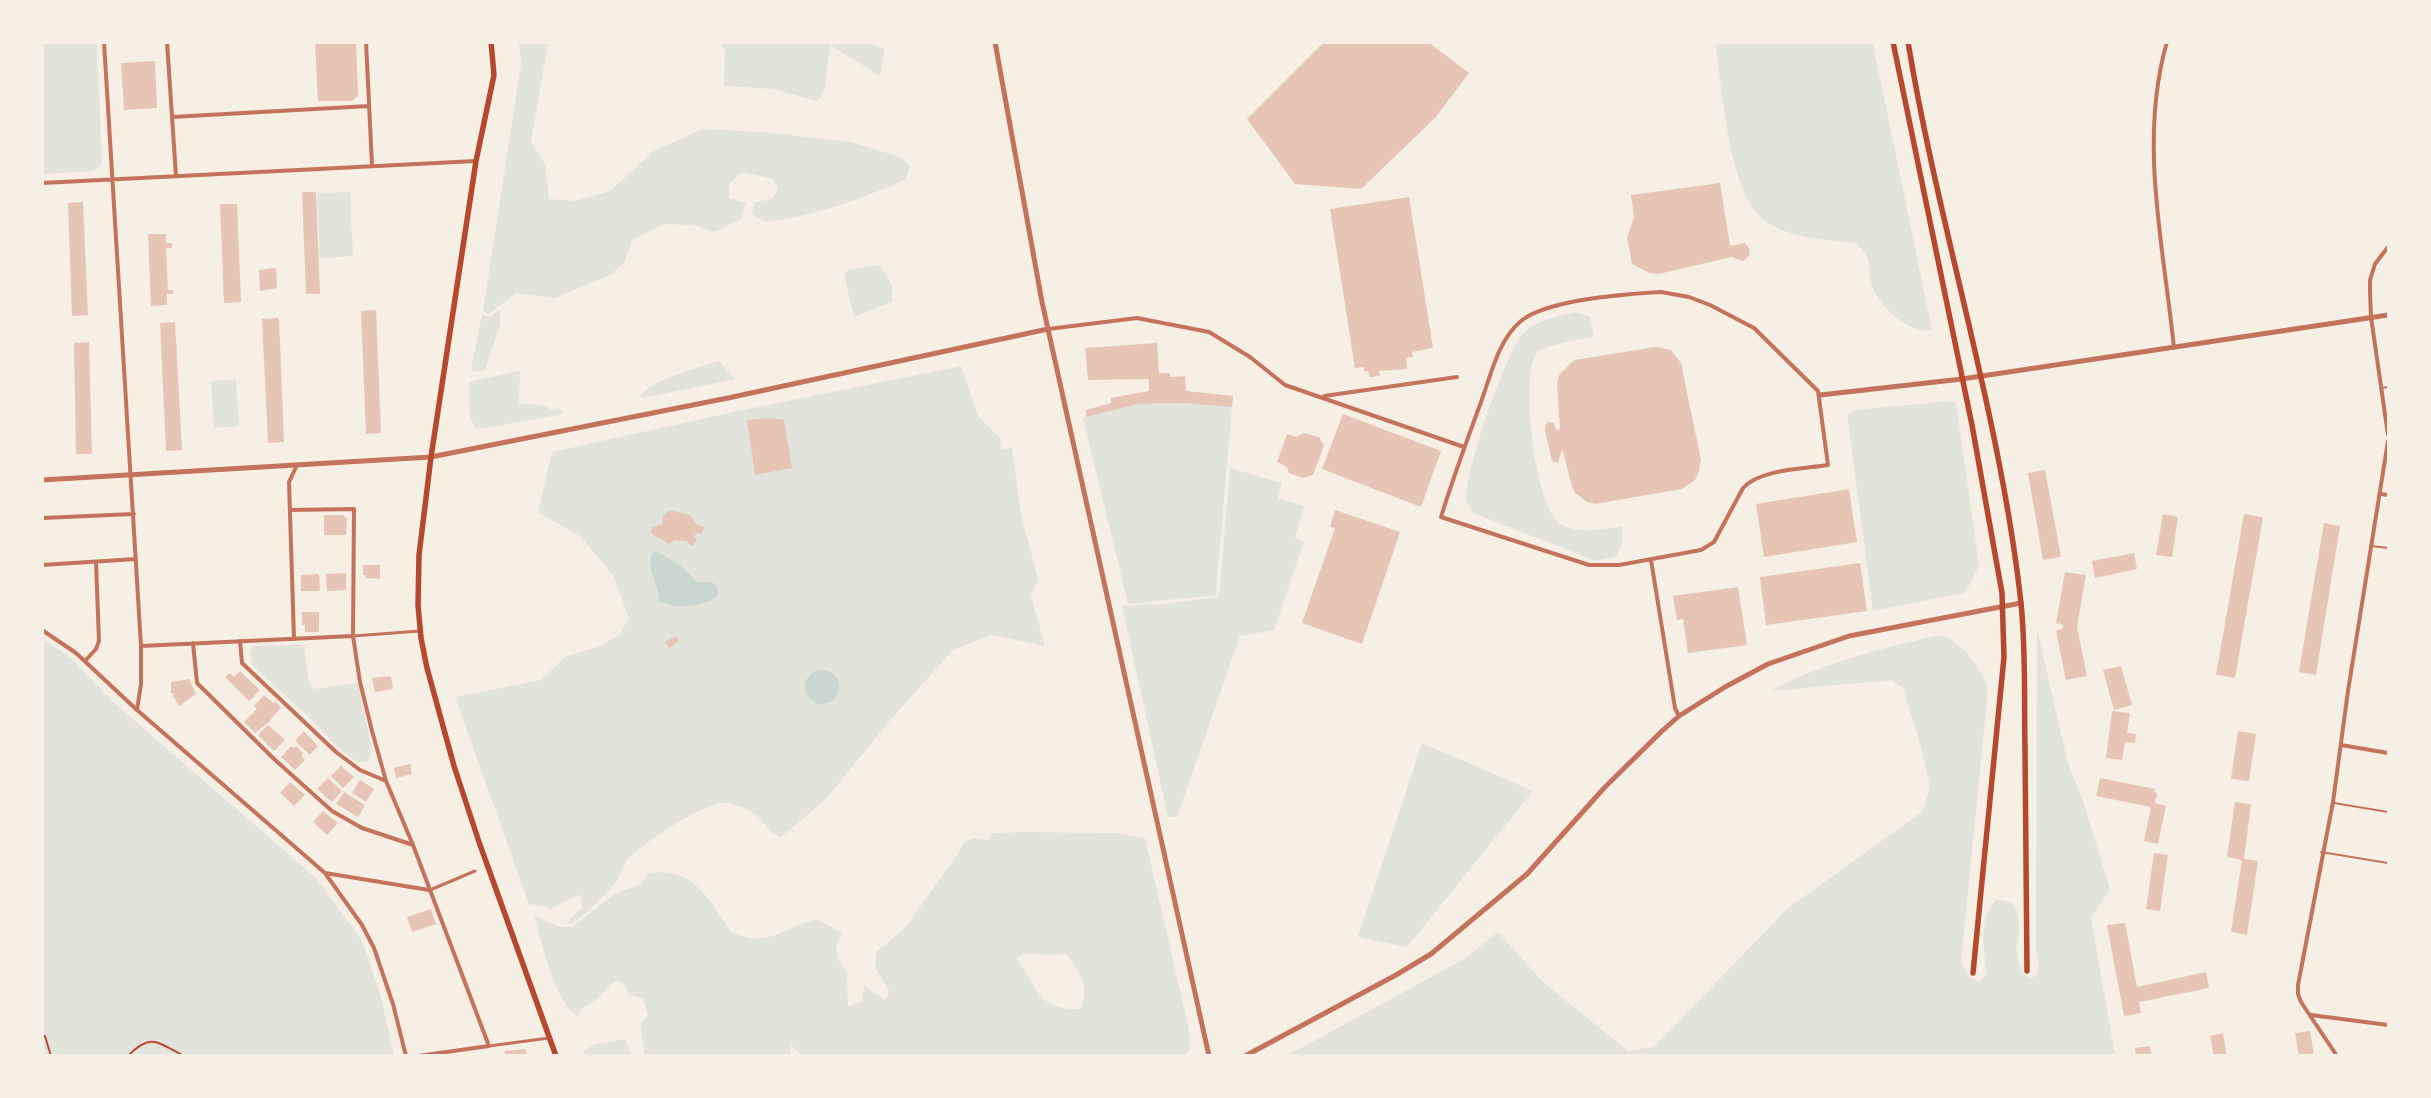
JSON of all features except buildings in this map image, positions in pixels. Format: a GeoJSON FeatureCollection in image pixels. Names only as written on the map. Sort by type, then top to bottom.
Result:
{"type":"FeatureCollection","features":[{"type":"Feature","properties":{"kind":"main road"},"geometry":{"type":"LineString","coordinates":[[491,42],[494,75],[476,161],[431,457],[419,555],[420,631],[427,668],[460,784],[556,1056]]}},
{"type":"Feature","properties":{"kind":"main road"},"geometry":{"type":"LineString","coordinates":[[1892,42],[1972,425],[2003,606],[2004,657],[1973,973]]}},
{"type":"Feature","properties":{"kind":"main road"},"geometry":{"type":"LineString","coordinates":[[1908,42],[1919,111],[1968,316],[2002,476],[2021,603],[2024,656],[2027,971]]}},
{"type":"Feature","properties":{"kind":"street"},"geometry":{"type":"LineString","coordinates":[[104,42],[141,646],[141,684],[137,710]]}},
{"type":"Feature","properties":{"kind":"street"},"geometry":{"type":"LineString","coordinates":[[167,42],[176,176]]}},
{"type":"Feature","properties":{"kind":"street"},"geometry":{"type":"LineString","coordinates":[[366,42],[372,165]]}},
{"type":"Feature","properties":{"kind":"street"},"geometry":{"type":"LineString","coordinates":[[995,42],[1048,329],[1209,1056]]}},
{"type":"Feature","properties":{"kind":"street"},"geometry":{"type":"LineString","coordinates":[[2167,42],[2155,94],[2155,153],[2156,191],[2174,348]]}},
{"type":"Feature","properties":{"kind":"street"},"geometry":{"type":"LineString","coordinates":[[172,117],[369,106]]}},
{"type":"Feature","properties":{"kind":"street"},"geometry":{"type":"LineString","coordinates":[[42,183],[476,161]]}},
{"type":"Feature","properties":{"kind":"street"},"geometry":{"type":"LineString","coordinates":[[2388,247],[2375,264],[2370,280],[2371,318],[2388,435]]}},
{"type":"Feature","properties":{"kind":"street"},"geometry":{"type":"LineString","coordinates":[[1661,292],[1689,297],[1710,305],[1754,328],[1820,395],[1828,466],[1767,475],[1749,481],[1743,488],[1714,542],[1701,550],[1619,565],[1589,565],[1441,517],[1464,447],[1499,354],[1513,329],[1522,320],[1547,308],[1598,299],[1661,292]]}},
{"type":"Feature","properties":{"kind":"street"},"geometry":{"type":"LineString","coordinates":[[1820,395],[1962,379],[2388,315]]}},
{"type":"Feature","properties":{"kind":"street"},"geometry":{"type":"LineString","coordinates":[[42,480],[431,457],[728,398],[1048,329],[1137,318],[1209,332],[1243,352],[1285,385],[1302,392],[1322,396],[1464,447]]}},
{"type":"Feature","properties":{"kind":"street"},"geometry":{"type":"LineString","coordinates":[[1322,396],[1457,377]]}},
{"type":"Feature","properties":{"kind":"street"},"geometry":{"type":"LineString","coordinates":[[2337,1056],[2301,1002],[2298,994],[2298,985],[2321,852],[2333,802],[2340,745],[2388,441]]}},
{"type":"Feature","properties":{"kind":"street"},"geometry":{"type":"LineString","coordinates":[[294,639],[289,482],[296,466]]}},
{"type":"Feature","properties":{"kind":"street"},"geometry":{"type":"LineString","coordinates":[[2381,494],[2388,495]]}},
{"type":"Feature","properties":{"kind":"street"},"geometry":{"type":"LineString","coordinates":[[290,510],[354,509],[353,636],[360,682],[386,781],[413,845],[489,1046]]}},
{"type":"Feature","properties":{"kind":"street"},"geometry":{"type":"LineString","coordinates":[[42,518],[134,514]]}},
{"type":"Feature","properties":{"kind":"street"},"geometry":{"type":"LineString","coordinates":[[42,566],[136,559]]}},
{"type":"Feature","properties":{"kind":"street"},"geometry":{"type":"LineString","coordinates":[[1651,560],[1675,708],[1679,716]]}},
{"type":"Feature","properties":{"kind":"street"},"geometry":{"type":"LineString","coordinates":[[85,661],[96,649],[99,641],[96,562]]}},
{"type":"Feature","properties":{"kind":"street"},"geometry":{"type":"LineString","coordinates":[[1245,1056],[1396,975],[1431,954],[1527,874],[1637,753],[1679,716],[1768,664],[1812,647],[1849,636],[2021,603]]}},
{"type":"Feature","properties":{"kind":"street"},"geometry":{"type":"LineString","coordinates":[[42,630],[64,643],[137,710],[326,873],[362,925],[374,948],[393,1004],[406,1056]]}},
{"type":"Feature","properties":{"kind":"street"},"geometry":{"type":"LineString","coordinates":[[141,646],[420,631]]}},
{"type":"Feature","properties":{"kind":"street"},"geometry":{"type":"LineString","coordinates":[[240,641],[242,663],[336,752],[360,770],[386,781]]}},
{"type":"Feature","properties":{"kind":"street"},"geometry":{"type":"LineString","coordinates":[[193,643],[197,683],[280,765],[332,811],[362,828],[413,845]]}},
{"type":"Feature","properties":{"kind":"street"},"geometry":{"type":"LineString","coordinates":[[2340,745],[2388,753]]}},
{"type":"Feature","properties":{"kind":"street"},"geometry":{"type":"LineString","coordinates":[[326,873],[429,890],[475,871]]}},
{"type":"Feature","properties":{"kind":"street"},"geometry":{"type":"LineString","coordinates":[[2311,1015],[2388,1025]]}},
{"type":"Feature","properties":{"kind":"street"},"geometry":{"type":"LineString","coordinates":[[418,1056],[549,1038]]}},
{"type":"Feature","properties":{"kind":"lane"},"geometry":{"type":"LineString","coordinates":[[2382,388],[2388,387]]}},
{"type":"Feature","properties":{"kind":"lane"},"geometry":{"type":"LineString","coordinates":[[2372,546],[2388,548]]}},
{"type":"Feature","properties":{"kind":"lane"},"geometry":{"type":"LineString","coordinates":[[2333,802],[2388,812]]}},
{"type":"Feature","properties":{"kind":"lane"},"geometry":{"type":"LineString","coordinates":[[2321,852],[2388,863]]}},
{"type":"Feature","properties":{"kind":"path"},"geometry":{"type":"LineString","coordinates":[[42,1036],[45,1036],[51,1056]]}},
{"type":"Feature","properties":{"kind":"path"},"geometry":{"type":"LineString","coordinates":[[128,1056],[141,1042],[152,1041],[184,1056]]}},
{"type":"Feature","properties":{"kind":"shaded area"},"geometry":{"type":"Polygon","coordinates":[[[43,42],[97,43],[102,163],[94,171],[43,174],[43,42]]]}},
{"type":"Feature","properties":{"kind":"shaded area"},"geometry":{"type":"Polygon","coordinates":[[[519,43],[548,43],[531,142],[545,164],[549,199],[575,201],[610,191],[654,151],[702,129],[764,132],[851,142],[900,157],[910,166],[906,179],[837,206],[801,216],[765,222],[751,214],[755,202],[772,199],[778,189],[773,179],[742,172],[729,184],[729,198],[746,203],[740,220],[714,232],[693,225],[664,224],[632,240],[624,263],[610,275],[555,298],[516,293],[489,314],[483,311],[521,64],[519,43]]]}},
{"type":"Feature","properties":{"kind":"shaded area"},"geometry":{"type":"Polygon","coordinates":[[[720,43],[868,43],[885,49],[880,76],[830,45],[824,93],[817,101],[773,89],[724,86],[725,50],[720,43]]]}},
{"type":"Feature","properties":{"kind":"shaded area"},"geometry":{"type":"Polygon","coordinates":[[[1718,43],[1873,44],[1932,330],[1914,328],[1906,324],[1882,304],[1873,288],[1866,254],[1855,243],[1796,235],[1764,220],[1752,207],[1735,165],[1729,140],[1716,47],[1718,43]]]}},
{"type":"Feature","properties":{"kind":"shaded area"},"geometry":{"type":"Polygon","coordinates":[[[350,192],[353,256],[320,258],[317,193],[350,192]]]}},
{"type":"Feature","properties":{"kind":"shaded area"},"geometry":{"type":"Polygon","coordinates":[[[880,265],[892,285],[892,302],[854,317],[844,275],[848,270],[880,265]]]}},
{"type":"Feature","properties":{"kind":"shaded area"},"geometry":{"type":"Polygon","coordinates":[[[500,309],[500,325],[485,370],[474,372],[471,370],[482,314],[490,317],[500,309]]]}},
{"type":"Feature","properties":{"kind":"shaded area"},"geometry":{"type":"Polygon","coordinates":[[[1576,312],[1590,317],[1594,337],[1554,345],[1536,354],[1531,368],[1530,416],[1538,472],[1544,496],[1552,515],[1562,525],[1577,530],[1600,530],[1622,526],[1622,543],[1617,556],[1596,561],[1473,513],[1466,498],[1473,462],[1488,412],[1515,345],[1523,334],[1534,325],[1548,319],[1576,312]]]}},
{"type":"Feature","properties":{"kind":"shaded area"},"geometry":{"type":"Polygon","coordinates":[[[719,361],[735,379],[638,399],[644,392],[663,380],[719,361]]]}},
{"type":"Feature","properties":{"kind":"shaded area"},"geometry":{"type":"Polygon","coordinates":[[[961,366],[978,416],[1001,439],[1000,449],[1012,448],[1021,514],[1038,579],[1031,596],[1045,646],[991,635],[953,650],[891,719],[826,799],[781,837],[767,828],[749,810],[724,803],[715,804],[674,825],[634,853],[625,862],[618,878],[607,892],[589,910],[570,924],[566,923],[582,908],[581,896],[577,895],[549,910],[547,907],[529,904],[455,697],[541,680],[565,657],[597,647],[619,635],[629,618],[613,575],[581,537],[538,512],[552,452],[724,414],[961,366]]]}},
{"type":"Feature","properties":{"kind":"shaded area"},"geometry":{"type":"Polygon","coordinates":[[[520,371],[519,403],[546,406],[551,410],[560,410],[563,414],[480,429],[476,428],[470,418],[469,382],[520,371]]]}},
{"type":"Feature","properties":{"kind":"shaded area"},"geometry":{"type":"Polygon","coordinates":[[[236,379],[239,426],[214,428],[211,381],[236,379]]]}},
{"type":"Feature","properties":{"kind":"shaded area"},"geometry":{"type":"Polygon","coordinates":[[[1952,401],[1956,403],[1979,565],[1971,583],[1963,593],[1873,611],[1847,414],[1855,410],[1952,401]]]}},
{"type":"Feature","properties":{"kind":"shaded area"},"geometry":{"type":"Polygon","coordinates":[[[1184,403],[1232,407],[1216,595],[1128,604],[1083,418],[1139,404],[1184,403]]]}},
{"type":"Feature","properties":{"kind":"shaded area"},"geometry":{"type":"Polygon","coordinates":[[[1230,468],[1282,483],[1278,498],[1304,506],[1295,538],[1304,541],[1274,630],[1240,636],[1177,817],[1168,817],[1122,606],[1165,604],[1219,597],[1230,468]]]}},
{"type":"Feature","properties":{"kind":"shaded area"},"geometry":{"type":"Polygon","coordinates":[[[657,551],[682,567],[697,582],[715,584],[718,596],[705,603],[689,606],[674,606],[659,601],[659,594],[650,564],[653,552],[657,551]]]}},
{"type":"Feature","properties":{"kind":"shaded area"},"geometry":{"type":"Polygon","coordinates":[[[2037,628],[2067,760],[2083,801],[2110,889],[2091,918],[2115,1055],[1288,1055],[1464,959],[1498,932],[1543,982],[1628,1051],[1654,1047],[1787,909],[1923,811],[1930,788],[1921,747],[1903,688],[1892,680],[1770,691],[1787,682],[1841,661],[1936,636],[1949,638],[1970,657],[1982,674],[1988,689],[1961,963],[1970,978],[1979,981],[1987,974],[1983,935],[1986,916],[1996,900],[2006,901],[2013,905],[2019,918],[2017,953],[2022,972],[2030,978],[2036,976],[2039,967],[2036,950],[2037,628]]]}},
{"type":"Feature","properties":{"kind":"shaded area"},"geometry":{"type":"Polygon","coordinates":[[[43,639],[71,658],[112,701],[317,879],[362,941],[379,990],[394,1055],[43,1056],[43,639]]]}},
{"type":"Feature","properties":{"kind":"shaded area"},"geometry":{"type":"Polygon","coordinates":[[[304,644],[309,684],[316,689],[358,683],[372,750],[368,762],[357,762],[338,748],[311,719],[252,665],[250,652],[254,646],[304,644]]]}},
{"type":"Feature","properties":{"kind":"shaded area"},"geometry":{"type":"Polygon","coordinates":[[[822,670],[829,671],[834,675],[838,680],[838,694],[834,699],[829,703],[822,704],[815,703],[810,699],[806,694],[805,687],[806,680],[810,675],[815,671],[822,670]]]}},
{"type":"Feature","properties":{"kind":"shaded area"},"geometry":{"type":"Polygon","coordinates":[[[1422,743],[1533,791],[1407,947],[1358,937],[1422,743]]]}},
{"type":"Feature","properties":{"kind":"shaded area"},"geometry":{"type":"Polygon","coordinates":[[[992,833],[1118,833],[1145,838],[1190,1034],[1189,1050],[1186,1055],[802,1056],[791,1045],[790,1055],[645,1055],[640,1024],[648,1015],[643,998],[629,995],[625,985],[617,980],[596,999],[582,1008],[578,1016],[562,999],[550,971],[534,916],[561,927],[572,927],[616,893],[641,884],[649,873],[665,872],[678,875],[689,880],[699,888],[731,932],[741,936],[754,939],[764,938],[817,919],[842,933],[836,946],[839,961],[847,973],[848,1006],[861,1002],[865,983],[870,990],[886,1000],[889,990],[875,968],[876,952],[904,929],[958,854],[964,842],[974,838],[988,840],[992,833]],[[1025,953],[1016,958],[1040,995],[1047,1001],[1055,1006],[1066,1009],[1081,1009],[1085,993],[1080,974],[1066,954],[1025,953]]]}},
{"type":"Feature","properties":{"kind":"shaded area"},"geometry":{"type":"Polygon","coordinates":[[[625,1039],[632,1055],[584,1055],[584,1051],[593,1045],[625,1039]]]}}]}
